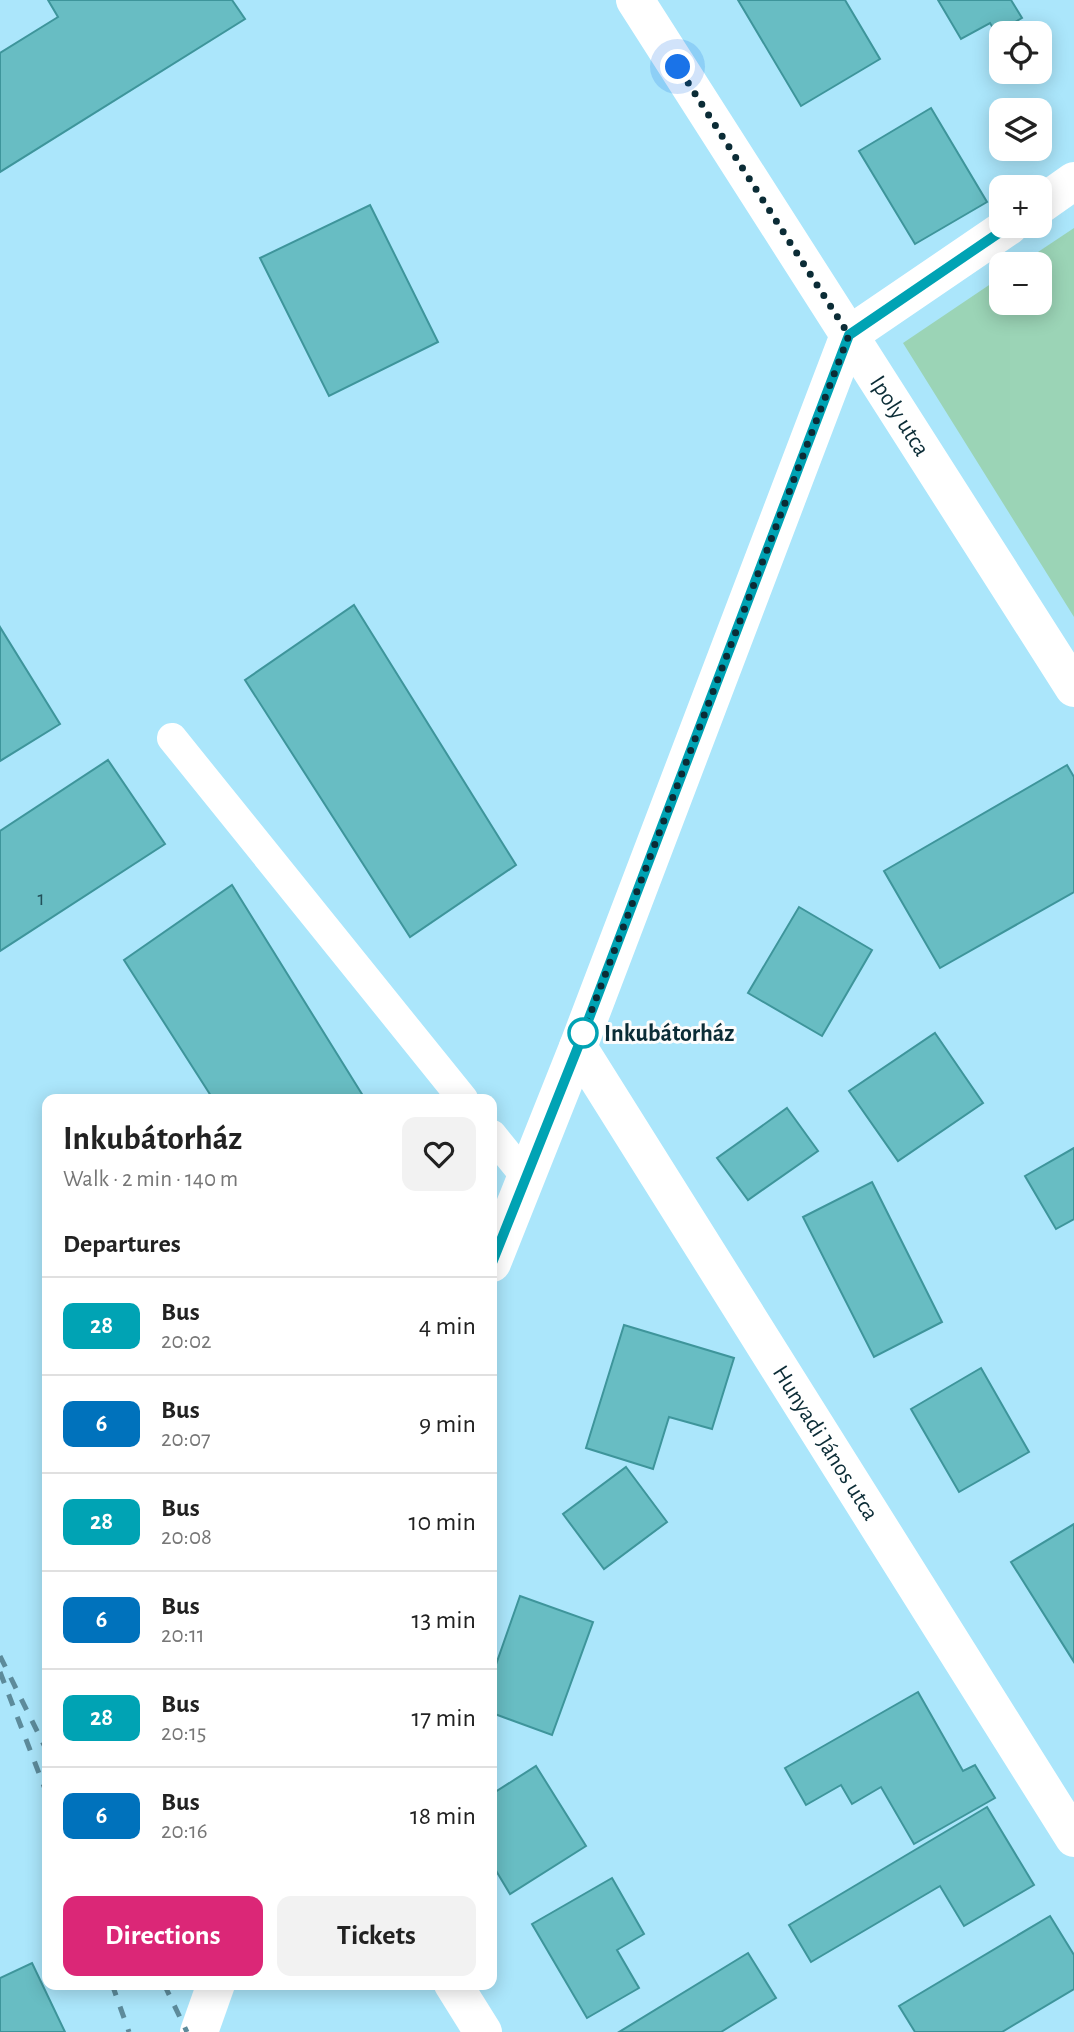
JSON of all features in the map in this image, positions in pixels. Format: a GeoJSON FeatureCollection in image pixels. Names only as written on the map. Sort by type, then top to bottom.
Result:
{"type":"FeatureCollection","features":[{"type":"Feature","properties":{"kind":"street","name":"Ipoly utca"},"geometry":{"type":"LineString","coordinates":[[635,0],[1074,688]]}},
{"type":"Feature","properties":{"kind":"street"},"geometry":{"type":"LineString","coordinates":[[1052,197],[1074,181]]}},
{"type":"Feature","properties":{"kind":"street"},"geometry":{"type":"LineString","coordinates":[[497,1250],[578,1047],[849,335],[991,238]]}},
{"type":"Feature","properties":{"kind":"street","name":"Hunyadi János utca"},"geometry":{"type":"LineString","coordinates":[[578,1047],[1061,1789],[1074,1838]]}},
{"type":"Feature","properties":{"kind":"street"},"geometry":{"type":"LineString","coordinates":[[200,2032],[214,1990]]}},
{"type":"Feature","properties":{"kind":"street"},"geometry":{"type":"LineString","coordinates":[[457,1990],[484,2032]]}},
{"type":"Feature","properties":{"kind":"lane"},"geometry":{"type":"LineString","coordinates":[[172,738],[459,1094]]}},
{"type":"Feature","properties":{"kind":"lane"},"geometry":{"type":"LineString","coordinates":[[497,1141],[526,1177]]}},
{"type":"Feature","properties":{"kind":"green space"},"geometry":{"type":"Polygon","coordinates":[[[1074,228],[1074,617],[903,343],[989,285],[989,315],[1052,315],[1052,252],[1038,252],[1074,228]]]}},
{"type":"Feature","properties":{"kind":"building"},"geometry":{"type":"Polygon","coordinates":[[[48,0],[232,0],[245,19],[0,172],[0,53],[58,17],[48,0]]]}},
{"type":"Feature","properties":{"kind":"building"},"geometry":{"type":"Polygon","coordinates":[[[738,0],[845,0],[880,59],[801,106],[738,0]]]}},
{"type":"Feature","properties":{"kind":"building"},"geometry":{"type":"Polygon","coordinates":[[[938,0],[1011,0],[1022,18],[1017,21],[989,21],[989,24],[961,39],[938,0]]]}},
{"type":"Feature","properties":{"kind":"building"},"geometry":{"type":"Polygon","coordinates":[[[931,108],[987,202],[915,244],[859,151],[931,108]]]}},
{"type":"Feature","properties":{"kind":"building"},"geometry":{"type":"Polygon","coordinates":[[[370,205],[438,342],[329,396],[260,258],[370,205]]]}},
{"type":"Feature","properties":{"kind":"building"},"geometry":{"type":"Polygon","coordinates":[[[354,605],[516,865],[410,937],[245,680],[354,605]]]}},
{"type":"Feature","properties":{"kind":"building"},"geometry":{"type":"Polygon","coordinates":[[[0,627],[60,724],[0,761],[0,627]]]}},
{"type":"Feature","properties":{"kind":"building"},"geometry":{"type":"Polygon","coordinates":[[[108,760],[165,844],[0,951],[0,831],[108,760]]]}},
{"type":"Feature","properties":{"kind":"building"},"geometry":{"type":"Polygon","coordinates":[[[1067,765],[1074,777],[1074,892],[940,968],[884,871],[1067,765]]]}},
{"type":"Feature","properties":{"kind":"building"},"geometry":{"type":"Polygon","coordinates":[[[232,885],[362,1094],[210,1094],[124,960],[232,885]]]}},
{"type":"Feature","properties":{"kind":"building"},"geometry":{"type":"Polygon","coordinates":[[[799,907],[872,950],[822,1036],[748,993],[799,907]]]}},
{"type":"Feature","properties":{"kind":"building"},"geometry":{"type":"Polygon","coordinates":[[[935,1033],[983,1103],[898,1161],[849,1091],[935,1033]]]}},
{"type":"Feature","properties":{"kind":"building"},"geometry":{"type":"Polygon","coordinates":[[[787,1108],[818,1151],[748,1200],[717,1158],[787,1108]]]}},
{"type":"Feature","properties":{"kind":"building"},"geometry":{"type":"Polygon","coordinates":[[[1074,1148],[1074,1219],[1056,1229],[1025,1176],[1074,1148]]]}},
{"type":"Feature","properties":{"kind":"building"},"geometry":{"type":"Polygon","coordinates":[[[872,1182],[942,1322],[874,1357],[803,1217],[872,1182]]]}},
{"type":"Feature","properties":{"kind":"building"},"geometry":{"type":"Polygon","coordinates":[[[624,1325],[734,1358],[712,1429],[669,1417],[653,1469],[586,1448],[624,1325]]]}},
{"type":"Feature","properties":{"kind":"building"},"geometry":{"type":"Polygon","coordinates":[[[981,1368],[1029,1452],[959,1492],[911,1409],[981,1368]]]}},
{"type":"Feature","properties":{"kind":"building"},"geometry":{"type":"Polygon","coordinates":[[[626,1467],[667,1522],[604,1569],[563,1514],[626,1467]]]}},
{"type":"Feature","properties":{"kind":"building"},"geometry":{"type":"Polygon","coordinates":[[[1074,1524],[1074,1662],[1011,1562],[1074,1524]]]}},
{"type":"Feature","properties":{"kind":"building"},"geometry":{"type":"Polygon","coordinates":[[[520,1596],[593,1622],[552,1735],[497,1715],[497,1662],[520,1596]]]}},
{"type":"Feature","properties":{"kind":"building"},"geometry":{"type":"Polygon","coordinates":[[[918,1692],[963,1771],[975,1765],[995,1798],[914,1844],[881,1787],[852,1804],[841,1785],[806,1805],[785,1768],[918,1692]]]}},
{"type":"Feature","properties":{"kind":"building"},"geometry":{"type":"Polygon","coordinates":[[[536,1766],[586,1846],[510,1894],[497,1872],[497,1791],[536,1766]]]}},
{"type":"Feature","properties":{"kind":"building"},"geometry":{"type":"Polygon","coordinates":[[[987,1807],[1034,1885],[964,1926],[940,1886],[811,1962],[789,1925],[987,1807]]]}},
{"type":"Feature","properties":{"kind":"building"},"geometry":{"type":"Polygon","coordinates":[[[612,1878],[644,1934],[617,1950],[639,1988],[587,2018],[532,1924],[612,1878]]]}},
{"type":"Feature","properties":{"kind":"building"},"geometry":{"type":"Polygon","coordinates":[[[1050,1916],[1074,1955],[1074,1989],[1002,2032],[915,2032],[899,2006],[1050,1916]]]}},
{"type":"Feature","properties":{"kind":"building"},"geometry":{"type":"Polygon","coordinates":[[[748,1953],[776,1998],[721,2032],[619,2032],[748,1953]]]}},
{"type":"Feature","properties":{"kind":"building"},"geometry":{"type":"Polygon","coordinates":[[[32,1963],[42,1984],[42,1990],[45,1990],[65,2032],[0,2032],[0,1978],[32,1963]]]}},
{"type":"Feature","properties":{"kind":"railway"},"geometry":{"type":"LineString","coordinates":[[0,1656],[42,1741]]}},
{"type":"Feature","properties":{"kind":"railway"},"geometry":{"type":"LineString","coordinates":[[0,1672],[42,1781]]}},
{"type":"Feature","properties":{"kind":"railway"},"geometry":{"type":"LineString","coordinates":[[114,1990],[129,2032]]}},
{"type":"Feature","properties":{"kind":"railway"},"geometry":{"type":"LineString","coordinates":[[167,1990],[187,2032]]}},
{"type":"Feature","properties":{"kind":"bus line","name":"28"},"geometry":{"type":"LineString","coordinates":[[497,1250],[578,1047],[849,335],[991,238]]}},
{"type":"Feature","properties":{"kind":"place","name":"Inkubátorház"},"geometry":{"type":"Point","coordinates":[583,1033]}},
{"type":"Feature","properties":{"kind":"route"},"geometry":{"type":"LineString","coordinates":[[583,1033],[849,335],[678,67]]}}]}
